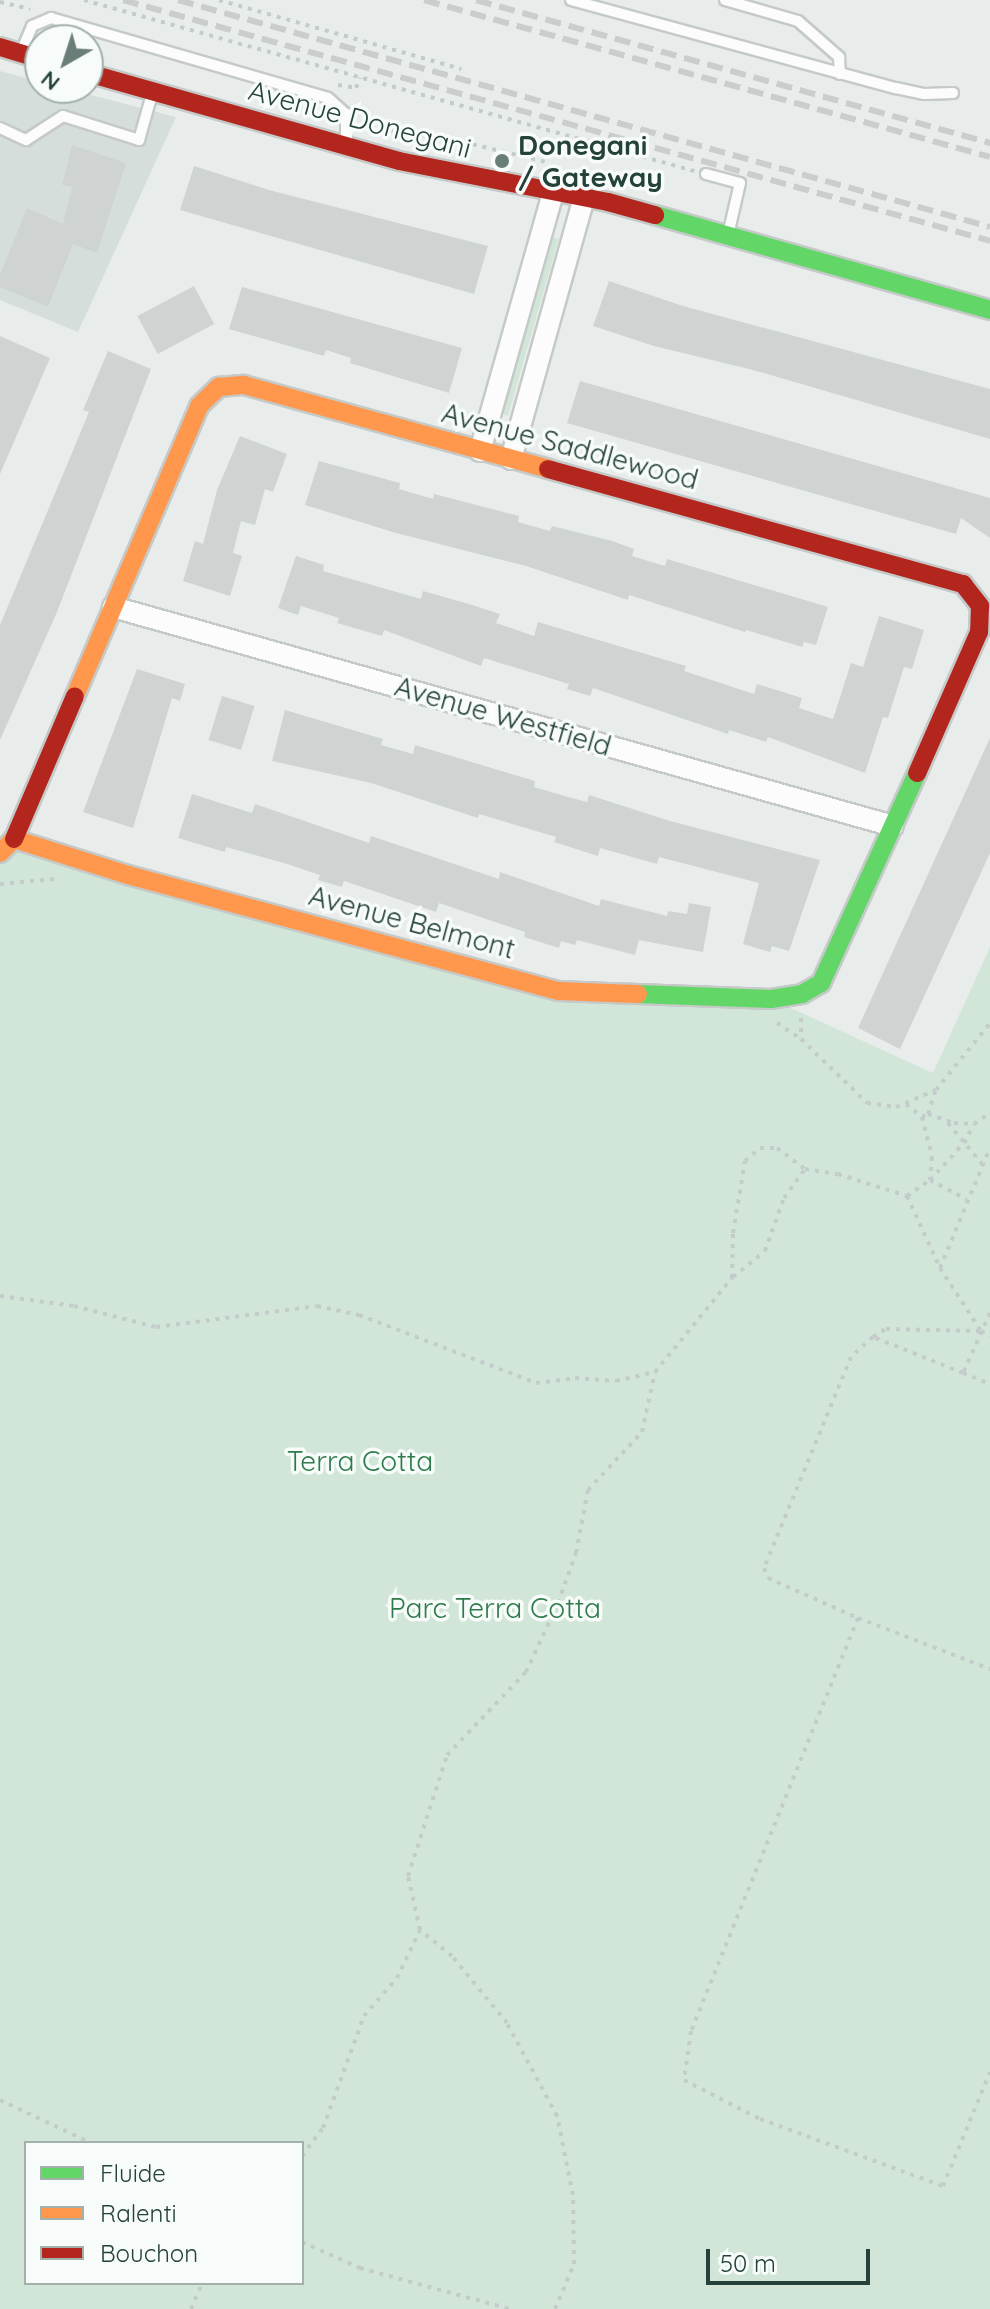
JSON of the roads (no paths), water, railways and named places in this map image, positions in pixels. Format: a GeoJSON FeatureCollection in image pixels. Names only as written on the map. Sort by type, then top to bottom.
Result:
{"type":"FeatureCollection","features":[{"type":"Feature","properties":{"kind":"street"},"geometry":{"type":"LineString","coordinates":[[0,47],[24,54]]}},
{"type":"Feature","properties":{"kind":"street","name":"Avenue Donegani"},"geometry":{"type":"LineString","coordinates":[[104,78],[435,169],[584,198],[990,310]]}},
{"type":"Feature","properties":{"kind":"street"},"geometry":{"type":"LineString","coordinates":[[480,451],[553,193]]}},
{"type":"Feature","properties":{"kind":"street"},"geometry":{"type":"LineString","coordinates":[[511,459],[584,198]]}},
{"type":"Feature","properties":{"kind":"street","name":"Avenue Saddlewood"},"geometry":{"type":"LineString","coordinates":[[14,839],[199,406],[219,387],[244,385],[963,584],[980,606],[979,632],[821,983]]}},
{"type":"Feature","properties":{"kind":"street","name":"Avenue Westfield"},"geometry":{"type":"LineString","coordinates":[[113,607],[893,826]]}},
{"type":"Feature","properties":{"kind":"street"},"geometry":{"type":"LineString","coordinates":[[0,853],[14,839]]}},
{"type":"Feature","properties":{"kind":"street","name":"Avenue Belmont"},"geometry":{"type":"LineString","coordinates":[[14,839],[128,875],[559,991],[771,999],[802,994],[821,983]]}},
{"type":"Feature","properties":{"kind":"lane"},"geometry":{"type":"LineString","coordinates":[[571,0],[840,74],[924,94],[953,93]]}},
{"type":"Feature","properties":{"kind":"lane"},"geometry":{"type":"LineString","coordinates":[[725,0],[798,21],[839,57],[840,74]]}},
{"type":"Feature","properties":{"kind":"lane"},"geometry":{"type":"LineString","coordinates":[[21,53],[32,26],[46,18],[122,39],[334,100],[347,118],[346,146]]}},
{"type":"Feature","properties":{"kind":"lane"},"geometry":{"type":"LineString","coordinates":[[0,128],[26,140],[63,116],[139,140],[153,92]]}},
{"type":"Feature","properties":{"kind":"lane"},"geometry":{"type":"LineString","coordinates":[[706,174],[740,183],[728,237]]}},
{"type":"Feature","properties":{"kind":"railway"},"geometry":{"type":"LineString","coordinates":[[123,0],[990,241]]}},
{"type":"Feature","properties":{"kind":"railway"},"geometry":{"type":"LineString","coordinates":[[178,0],[990,227]]}},
{"type":"Feature","properties":{"kind":"railway"},"geometry":{"type":"LineString","coordinates":[[424,0],[990,157]]}},
{"type":"Feature","properties":{"kind":"railway"},"geometry":{"type":"LineString","coordinates":[[476,0],[990,143]]}},
{"type":"Feature","properties":{"kind":"place","name":"Donegani / Gateway"},"geometry":{"type":"Point","coordinates":[502,161]}},
{"type":"Feature","properties":{"kind":"park label","name":"Terra Cotta"},"geometry":{"type":"Point","coordinates":[360,1461]}},
{"type":"Feature","properties":{"kind":"park label","name":"Parc Terra Cotta"},"geometry":{"type":"Point","coordinates":[495,1608]}}]}
